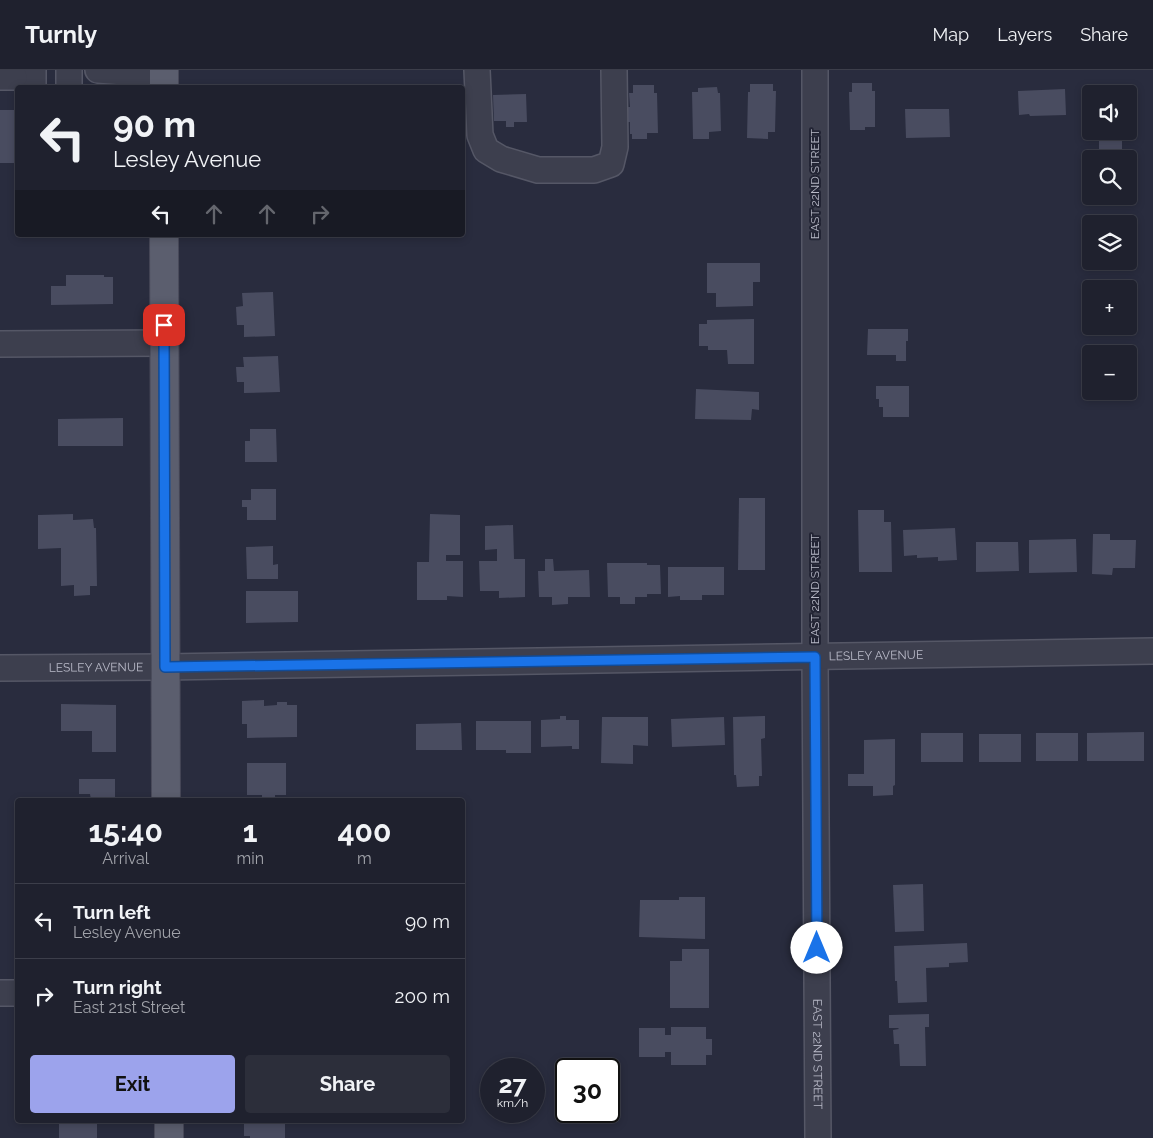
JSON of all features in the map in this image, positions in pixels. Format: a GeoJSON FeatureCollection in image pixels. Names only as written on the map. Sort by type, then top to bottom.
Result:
{"type":"FeatureCollection","features":[{"type":"Feature","properties":{"kind":"main road"},"geometry":{"type":"LineString","coordinates":[[164,237],[166,798]]}},
{"type":"Feature","properties":{"kind":"main road"},"geometry":{"type":"LineString","coordinates":[[169,1123],[169,1138]]}},
{"type":"Feature","properties":{"kind":"street"},"geometry":{"type":"LineString","coordinates":[[477,70],[480,135],[486,150],[501,159],[538,170],[594,170],[611,164],[615,147],[614,70]]}},
{"type":"Feature","properties":{"kind":"street","name":"EAST 22ND STREET"},"geometry":{"type":"LineString","coordinates":[[815,70],[815,657],[818,1138]]}},
{"type":"Feature","properties":{"kind":"street"},"geometry":{"type":"LineString","coordinates":[[102,85],[110,74],[164,78]]}},
{"type":"Feature","properties":{"kind":"street"},"geometry":{"type":"LineString","coordinates":[[0,344],[164,343]]}},
{"type":"Feature","properties":{"kind":"street","name":"LESLEY AVENUE"},"geometry":{"type":"LineString","coordinates":[[0,668],[1153,651]]}},
{"type":"Feature","properties":{"kind":"street"},"geometry":{"type":"LineString","coordinates":[[0,993],[15,993]]}},
{"type":"Feature","properties":{"kind":"building"},"geometry":{"type":"Polygon","coordinates":[[[852,83],[872,83],[872,91],[875,91],[875,127],[865,127],[865,130],[850,130],[849,92],[852,92],[852,83]]]}},
{"type":"Feature","properties":{"kind":"building"},"geometry":{"type":"Polygon","coordinates":[[[750,84],[773,84],[773,91],[776,91],[775,132],[768,132],[768,139],[747,138],[748,92],[750,92],[750,84]]]}},
{"type":"Feature","properties":{"kind":"building"},"geometry":{"type":"Polygon","coordinates":[[[633,85],[654,85],[654,93],[657,93],[658,133],[647,133],[647,139],[632,139],[632,134],[630,134],[630,122],[627,122],[627,107],[630,107],[629,93],[633,93],[633,85]]]}},
{"type":"Feature","properties":{"kind":"building"},"geometry":{"type":"Polygon","coordinates":[[[717,87],[718,93],[720,93],[721,131],[709,132],[709,139],[693,139],[692,92],[698,92],[698,88],[717,87]]]}},
{"type":"Feature","properties":{"kind":"building"},"geometry":{"type":"Polygon","coordinates":[[[1065,89],[1066,115],[1019,115],[1018,91],[1065,89]]]}},
{"type":"Feature","properties":{"kind":"building"},"geometry":{"type":"Polygon","coordinates":[[[526,94],[527,122],[514,122],[514,127],[506,127],[506,121],[494,121],[493,95],[526,94]]]}},
{"type":"Feature","properties":{"kind":"building"},"geometry":{"type":"Polygon","coordinates":[[[905,109],[949,109],[950,137],[906,138],[905,109]]]}},
{"type":"Feature","properties":{"kind":"building"},"geometry":{"type":"Polygon","coordinates":[[[0,110],[15,110],[15,163],[0,163],[0,110]]]}},
{"type":"Feature","properties":{"kind":"building"},"geometry":{"type":"Polygon","coordinates":[[[1099,140],[1122,140],[1122,150],[1099,150],[1099,140]]]}},
{"type":"Feature","properties":{"kind":"building"},"geometry":{"type":"Polygon","coordinates":[[[707,263],[760,263],[760,282],[753,282],[753,306],[716,307],[716,293],[707,293],[707,263]]]}},
{"type":"Feature","properties":{"kind":"building"},"geometry":{"type":"Polygon","coordinates":[[[66,275],[104,275],[104,277],[113,277],[113,304],[51,305],[51,286],[66,286],[66,275]]]}},
{"type":"Feature","properties":{"kind":"building"},"geometry":{"type":"Polygon","coordinates":[[[273,292],[275,336],[244,337],[244,325],[237,325],[236,307],[243,306],[242,293],[273,292]]]}},
{"type":"Feature","properties":{"kind":"building"},"geometry":{"type":"Polygon","coordinates":[[[754,319],[754,364],[728,364],[727,350],[708,350],[708,346],[699,346],[699,324],[707,324],[707,320],[754,319]]]}},
{"type":"Feature","properties":{"kind":"building"},"geometry":{"type":"Polygon","coordinates":[[[868,329],[908,329],[906,361],[896,361],[896,355],[867,355],[868,329]]]}},
{"type":"Feature","properties":{"kind":"building"},"geometry":{"type":"Polygon","coordinates":[[[278,356],[280,392],[244,393],[244,382],[237,382],[236,367],[244,367],[243,357],[278,356]]]}},
{"type":"Feature","properties":{"kind":"building"},"geometry":{"type":"Polygon","coordinates":[[[876,386],[909,386],[909,417],[883,417],[883,407],[879,407],[879,399],[876,399],[876,386]]]}},
{"type":"Feature","properties":{"kind":"building"},"geometry":{"type":"Polygon","coordinates":[[[696,389],[759,392],[759,410],[752,409],[751,420],[695,419],[696,389]]]}},
{"type":"Feature","properties":{"kind":"building"},"geometry":{"type":"Polygon","coordinates":[[[123,418],[123,446],[58,446],[58,419],[123,418]]]}},
{"type":"Feature","properties":{"kind":"building"},"geometry":{"type":"Polygon","coordinates":[[[250,429],[276,429],[277,462],[245,462],[245,441],[250,441],[250,429]]]}},
{"type":"Feature","properties":{"kind":"building"},"geometry":{"type":"Polygon","coordinates":[[[251,489],[276,489],[276,520],[247,520],[247,507],[242,507],[242,500],[251,500],[251,489]]]}},
{"type":"Feature","properties":{"kind":"building"},"geometry":{"type":"Polygon","coordinates":[[[739,498],[765,498],[765,570],[738,570],[739,498]]]}},
{"type":"Feature","properties":{"kind":"building"},"geometry":{"type":"Polygon","coordinates":[[[858,510],[884,510],[884,522],[891,522],[892,572],[859,572],[858,510]]]}},
{"type":"Feature","properties":{"kind":"building"},"geometry":{"type":"Polygon","coordinates":[[[73,514],[73,520],[93,519],[94,528],[96,528],[97,586],[90,586],[90,595],[74,596],[74,585],[61,586],[61,548],[38,549],[38,515],[73,514]]]}},
{"type":"Feature","properties":{"kind":"building"},"geometry":{"type":"Polygon","coordinates":[[[430,514],[460,515],[460,555],[446,555],[446,561],[463,561],[463,597],[447,596],[447,600],[417,600],[417,562],[429,562],[430,514]]]}},
{"type":"Feature","properties":{"kind":"building"},"geometry":{"type":"Polygon","coordinates":[[[513,525],[514,559],[525,559],[525,597],[499,598],[499,591],[480,591],[479,561],[497,561],[497,549],[485,550],[485,526],[513,525]]]}},
{"type":"Feature","properties":{"kind":"building"},"geometry":{"type":"Polygon","coordinates":[[[955,528],[957,560],[938,561],[938,557],[917,558],[917,555],[904,556],[903,530],[955,528]]]}},
{"type":"Feature","properties":{"kind":"building"},"geometry":{"type":"Polygon","coordinates":[[[1093,534],[1110,534],[1110,540],[1136,540],[1135,568],[1113,568],[1112,575],[1092,574],[1093,534]]]}},
{"type":"Feature","properties":{"kind":"building"},"geometry":{"type":"Polygon","coordinates":[[[1076,539],[1077,572],[1029,573],[1029,540],[1076,539]]]}},
{"type":"Feature","properties":{"kind":"building"},"geometry":{"type":"Polygon","coordinates":[[[976,542],[1018,542],[1019,571],[976,572],[976,542]]]}},
{"type":"Feature","properties":{"kind":"building"},"geometry":{"type":"Polygon","coordinates":[[[273,546],[273,565],[278,564],[278,579],[247,579],[246,547],[273,546]]]}},
{"type":"Feature","properties":{"kind":"building"},"geometry":{"type":"Polygon","coordinates":[[[545,559],[553,559],[554,571],[589,570],[590,597],[568,597],[568,604],[552,605],[552,597],[539,597],[538,571],[545,571],[545,559]]]}},
{"type":"Feature","properties":{"kind":"building"},"geometry":{"type":"Polygon","coordinates":[[[607,563],[647,563],[647,565],[660,565],[661,594],[647,594],[647,597],[635,597],[635,604],[620,604],[620,597],[608,597],[607,563]]]}},
{"type":"Feature","properties":{"kind":"building"},"geometry":{"type":"Polygon","coordinates":[[[668,567],[724,567],[724,595],[702,595],[702,600],[680,600],[680,596],[668,597],[668,567]]]}},
{"type":"Feature","properties":{"kind":"building"},"geometry":{"type":"Polygon","coordinates":[[[246,591],[298,591],[298,622],[246,623],[246,591]]]}},
{"type":"Feature","properties":{"kind":"building"},"geometry":{"type":"Polygon","coordinates":[[[264,700],[264,706],[277,705],[277,702],[297,705],[297,737],[247,738],[247,724],[242,724],[242,701],[264,700]]]}},
{"type":"Feature","properties":{"kind":"building"},"geometry":{"type":"Polygon","coordinates":[[[61,704],[116,705],[116,752],[92,752],[92,731],[61,731],[61,704]]]}},
{"type":"Feature","properties":{"kind":"building"},"geometry":{"type":"Polygon","coordinates":[[[560,716],[566,716],[566,720],[579,720],[579,749],[572,749],[572,746],[541,747],[541,720],[560,719],[560,716]]]}},
{"type":"Feature","properties":{"kind":"building"},"geometry":{"type":"Polygon","coordinates":[[[765,716],[765,738],[761,739],[762,776],[759,776],[759,786],[737,787],[736,775],[734,775],[733,717],[765,716]]]}},
{"type":"Feature","properties":{"kind":"building"},"geometry":{"type":"Polygon","coordinates":[[[602,717],[648,717],[648,746],[633,745],[633,764],[601,763],[602,717]]]}},
{"type":"Feature","properties":{"kind":"building"},"geometry":{"type":"Polygon","coordinates":[[[724,717],[725,745],[672,747],[671,719],[724,717]]]}},
{"type":"Feature","properties":{"kind":"building"},"geometry":{"type":"Polygon","coordinates":[[[476,721],[531,721],[531,753],[506,753],[506,750],[476,750],[476,721]]]}},
{"type":"Feature","properties":{"kind":"building"},"geometry":{"type":"Polygon","coordinates":[[[461,723],[462,750],[416,750],[416,724],[461,723]]]}},
{"type":"Feature","properties":{"kind":"building"},"geometry":{"type":"Polygon","coordinates":[[[1144,732],[1144,761],[1087,761],[1087,733],[1144,732]]]}},
{"type":"Feature","properties":{"kind":"building"},"geometry":{"type":"Polygon","coordinates":[[[921,733],[963,733],[963,762],[921,762],[921,733]]]}},
{"type":"Feature","properties":{"kind":"building"},"geometry":{"type":"Polygon","coordinates":[[[1036,733],[1078,733],[1078,761],[1036,761],[1036,733]]]}},
{"type":"Feature","properties":{"kind":"building"},"geometry":{"type":"Polygon","coordinates":[[[979,734],[1021,734],[1021,762],[979,762],[979,734]]]}},
{"type":"Feature","properties":{"kind":"building"},"geometry":{"type":"Polygon","coordinates":[[[895,739],[895,785],[893,786],[893,795],[873,796],[873,786],[848,786],[848,774],[864,774],[864,740],[895,739]]]}},
{"type":"Feature","properties":{"kind":"building"},"geometry":{"type":"Polygon","coordinates":[[[247,763],[286,763],[286,795],[262,797],[262,795],[247,795],[247,763]]]}},
{"type":"Feature","properties":{"kind":"building"},"geometry":{"type":"Polygon","coordinates":[[[79,779],[115,779],[115,798],[91,798],[90,794],[79,794],[79,779]]]}},
{"type":"Feature","properties":{"kind":"building"},"geometry":{"type":"Polygon","coordinates":[[[923,884],[924,931],[895,932],[893,885],[923,884]]]}},
{"type":"Feature","properties":{"kind":"building"},"geometry":{"type":"Polygon","coordinates":[[[679,897],[705,897],[705,939],[639,937],[640,900],[679,900],[679,897]]]}},
{"type":"Feature","properties":{"kind":"building"},"geometry":{"type":"Polygon","coordinates":[[[967,943],[968,962],[949,963],[949,967],[926,968],[927,1002],[898,1003],[894,946],[967,943]]]}},
{"type":"Feature","properties":{"kind":"building"},"geometry":{"type":"Polygon","coordinates":[[[682,949],[709,949],[709,1008],[670,1008],[670,961],[682,961],[682,949]]]}},
{"type":"Feature","properties":{"kind":"building"},"geometry":{"type":"Polygon","coordinates":[[[929,1014],[929,1027],[925,1027],[926,1066],[900,1066],[899,1044],[894,1044],[893,1030],[899,1029],[889,1028],[889,1015],[929,1014]]]}},
{"type":"Feature","properties":{"kind":"building"},"geometry":{"type":"Polygon","coordinates":[[[671,1027],[706,1027],[706,1039],[712,1039],[712,1055],[706,1055],[706,1065],[671,1065],[671,1052],[665,1052],[665,1057],[639,1057],[639,1028],[665,1028],[665,1035],[671,1035],[671,1027]]]}},
{"type":"Feature","properties":{"kind":"building"},"geometry":{"type":"Polygon","coordinates":[[[59,1123],[97,1123],[97,1138],[59,1138],[59,1123]]]}},
{"type":"Feature","properties":{"kind":"building"},"geometry":{"type":"Polygon","coordinates":[[[244,1123],[285,1123],[285,1138],[250,1138],[250,1136],[244,1136],[244,1123]]]}},
{"type":"Feature","properties":{"kind":"route"},"geometry":{"type":"LineString","coordinates":[[164,325],[165,667],[815,657],[817,948]]}}]}
